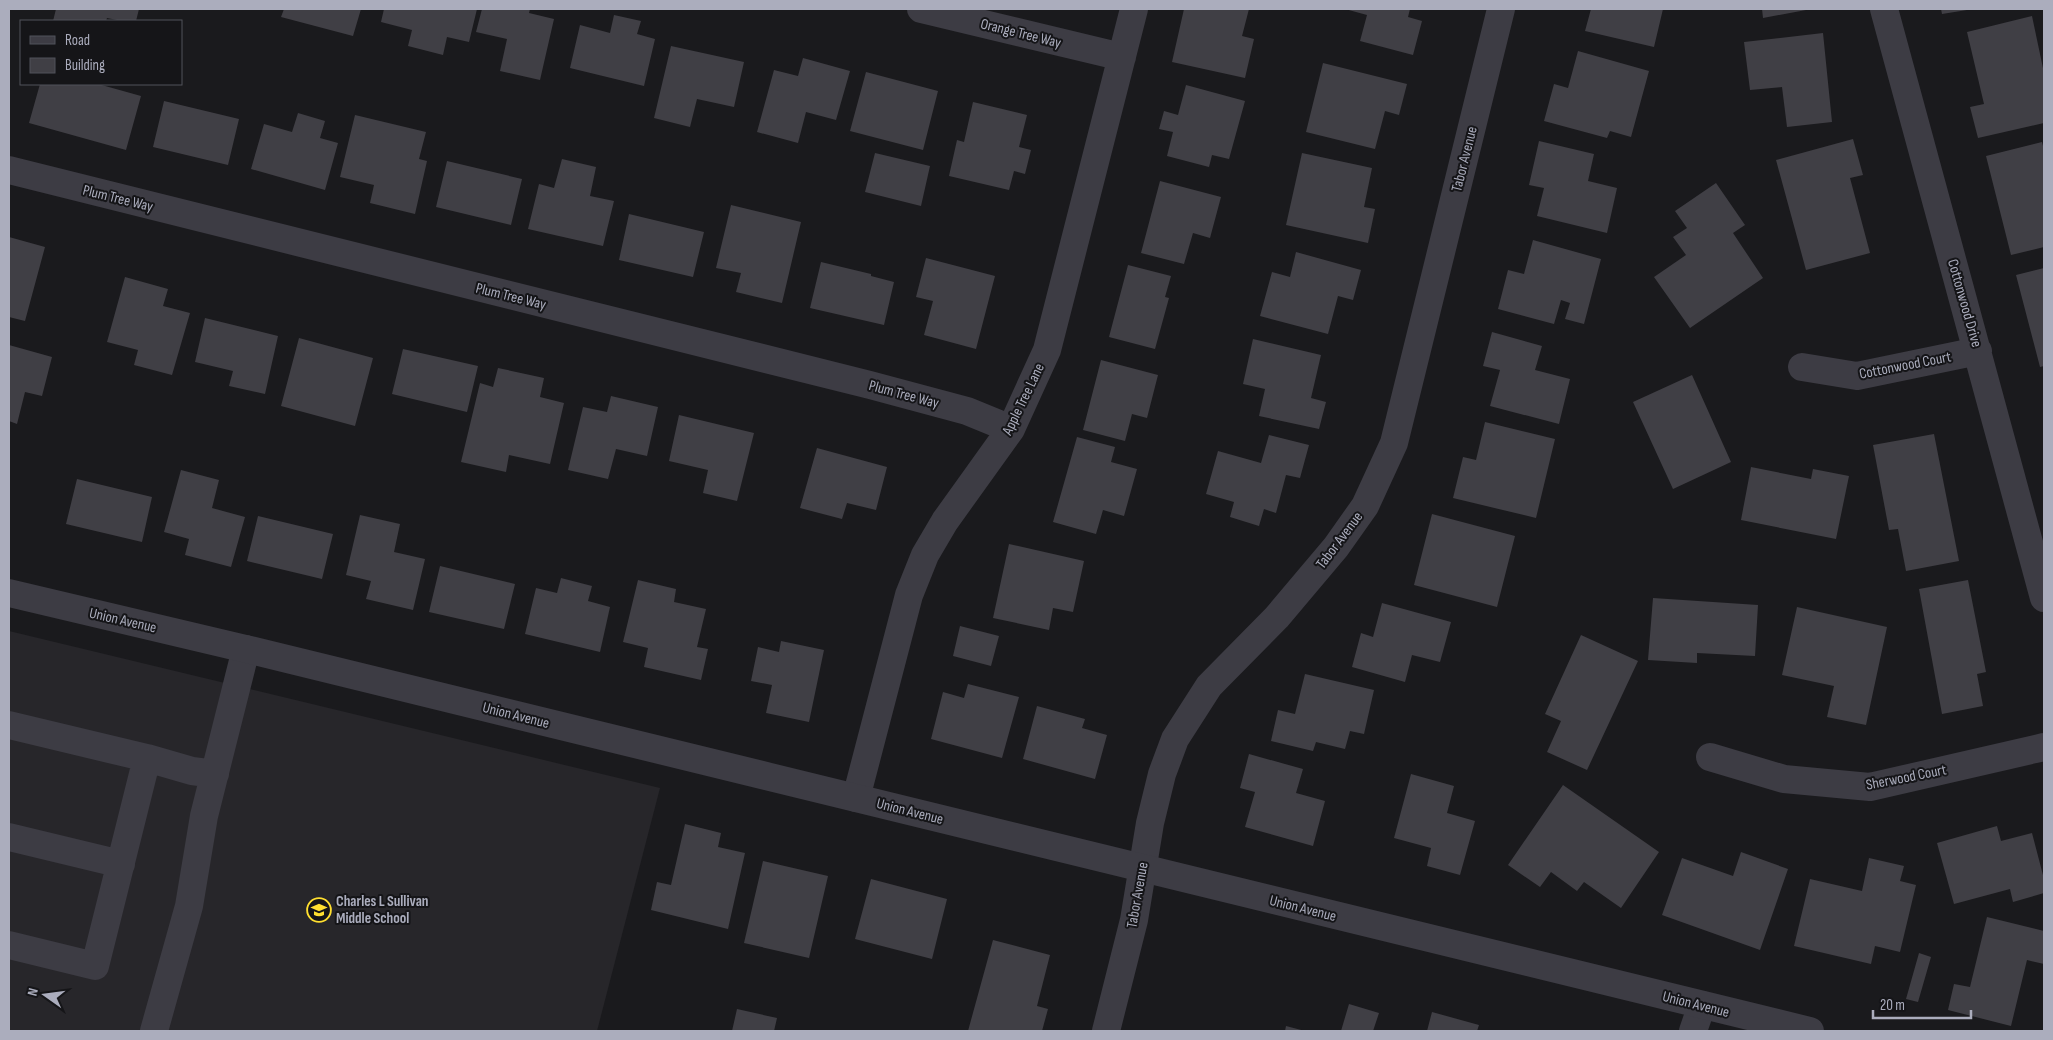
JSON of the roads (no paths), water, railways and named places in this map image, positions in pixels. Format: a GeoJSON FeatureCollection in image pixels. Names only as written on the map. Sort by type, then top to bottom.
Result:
{"type":"FeatureCollection","features":[{"type":"Feature","properties":{"kind":"street","name":"Orange Tree Way"},"geometry":{"type":"LineString","coordinates":[[921,9],[1122,57]]}},
{"type":"Feature","properties":{"kind":"street","name":"Apple Tree Lane"},"geometry":{"type":"LineString","coordinates":[[856,798],[909,595],[925,555],[945,521],[1011,429],[1047,350],[1134,9]]}},
{"type":"Feature","properties":{"kind":"street","name":"Tabor Avenue"},"geometry":{"type":"LineString","coordinates":[[1106,1031],[1134,920],[1150,823],[1162,774],[1175,739],[1209,686],[1277,617],[1336,547],[1365,506],[1394,443],[1501,9]]}},
{"type":"Feature","properties":{"kind":"street","name":"Cottonwood Drive"},"geometry":{"type":"LineString","coordinates":[[1884,9],[2044,598]]}},
{"type":"Feature","properties":{"kind":"street","name":"Plum Tree Way"},"geometry":{"type":"LineString","coordinates":[[9,170],[968,411],[1011,429]]}},
{"type":"Feature","properties":{"kind":"street","name":"Cottonwood Court"},"geometry":{"type":"LineString","coordinates":[[1802,367],[1858,376],[1978,351]]}},
{"type":"Feature","properties":{"kind":"street","name":"Union Avenue"},"geometry":{"type":"LineString","coordinates":[[9,593],[246,649],[1810,1031]]}},
{"type":"Feature","properties":{"kind":"street"},"geometry":{"type":"LineString","coordinates":[[154,1031],[189,906],[204,816],[246,649]]}},
{"type":"Feature","properties":{"kind":"street"},"geometry":{"type":"LineString","coordinates":[[9,725],[147,758],[192,771],[215,774]]}},
{"type":"Feature","properties":{"kind":"street","name":"Sherwood Court"},"geometry":{"type":"LineString","coordinates":[[1710,757],[1784,779],[1870,787],[2044,747]]}},
{"type":"Feature","properties":{"kind":"street"},"geometry":{"type":"LineString","coordinates":[[9,945],[94,966],[147,758]]}},
{"type":"Feature","properties":{"kind":"street"},"geometry":{"type":"LineString","coordinates":[[9,837],[120,864]]}},
{"type":"Feature","properties":{"kind":"street"},"geometry":{"type":"LineString","coordinates":[[1694,1031],[1702,1005]]}},
{"type":"Feature","properties":{"kind":"place","name":"Charles L Sullivan Middle School"},"geometry":{"type":"Point","coordinates":[319,910]}}]}
